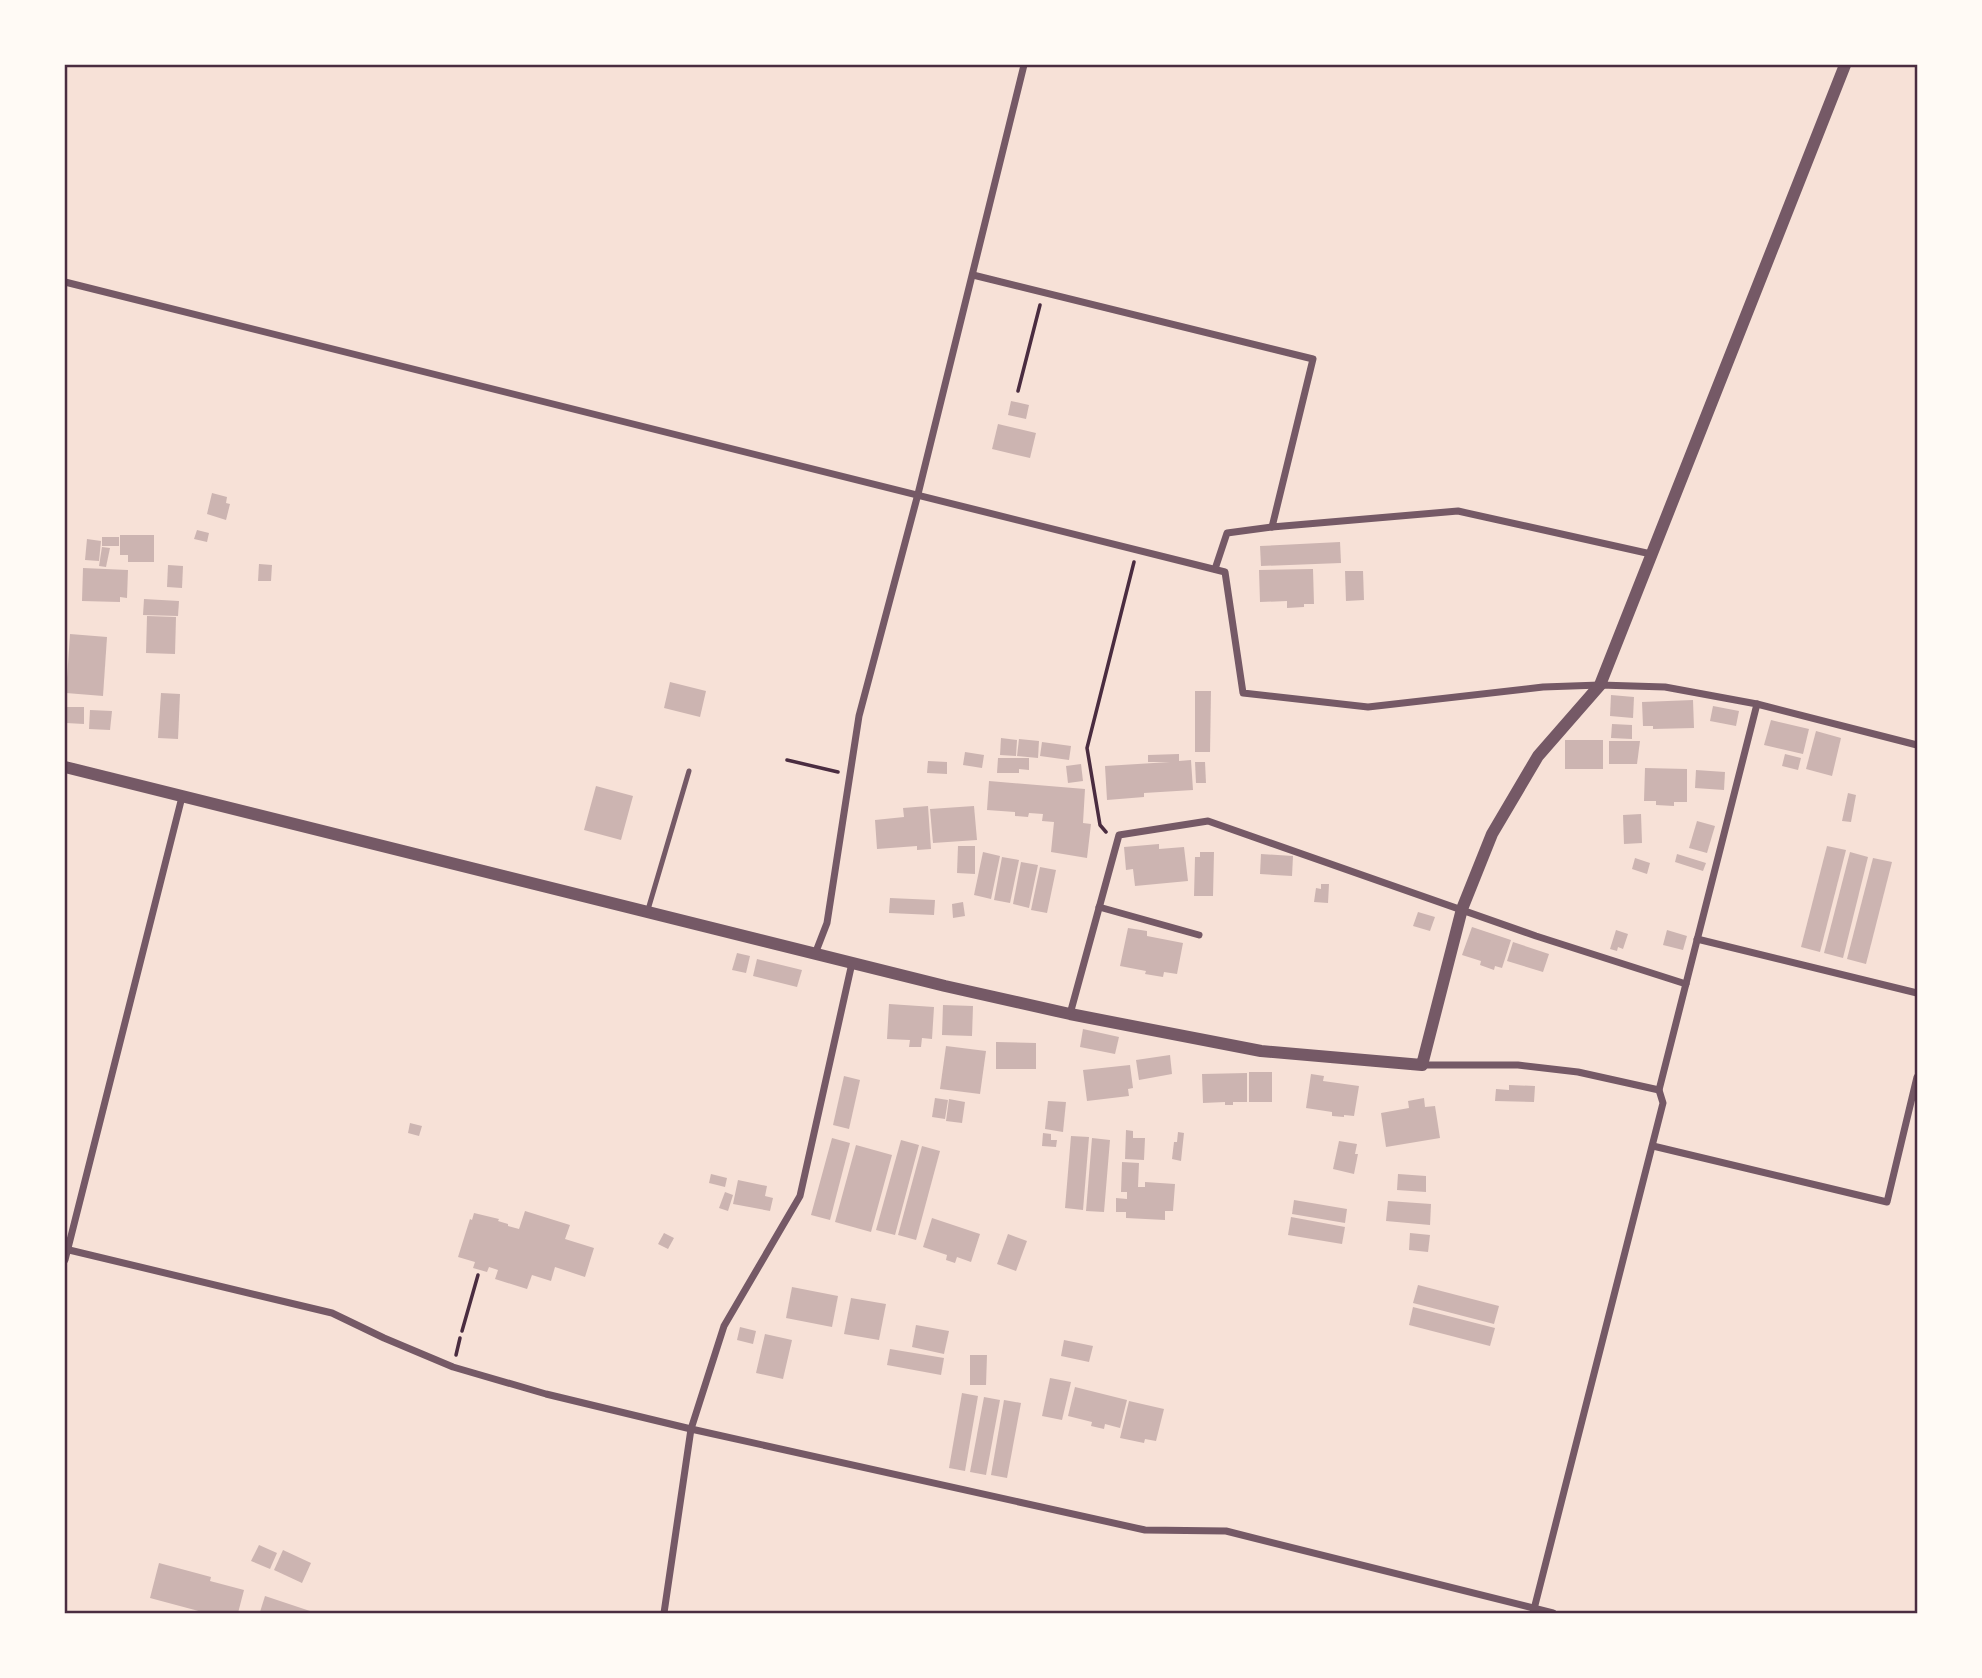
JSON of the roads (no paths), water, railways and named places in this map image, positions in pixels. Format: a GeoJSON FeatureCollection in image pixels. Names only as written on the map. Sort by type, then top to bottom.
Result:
{"type":"FeatureCollection","features":[{"type":"Feature","properties":{"kind":"street"},"geometry":{"type":"LineString","coordinates":[[816,954],[827,923],[859,716],[918,494],[1024,65]]}},
{"type":"Feature","properties":{"kind":"street"},"geometry":{"type":"LineString","coordinates":[[1422,1065],[1462,909],[1492,834],[1538,756],[1600,685],[1845,65]]}},
{"type":"Feature","properties":{"kind":"street"},"geometry":{"type":"LineString","coordinates":[[973,275],[1313,359],[1272,527]]}},
{"type":"Feature","properties":{"kind":"street"},"geometry":{"type":"LineString","coordinates":[[65,282],[1226,572],[1243,693],[1368,707],[1543,687],[1665,687],[1757,704],[1917,745]]}},
{"type":"Feature","properties":{"kind":"street"},"geometry":{"type":"LineString","coordinates":[[1214,569],[1227,533],[1458,511],[1651,554]]}},
{"type":"Feature","properties":{"kind":"street"},"geometry":{"type":"LineString","coordinates":[[1534,1611],[1664,1103],[1659,1090],[1757,704]]}},
{"type":"Feature","properties":{"kind":"street"},"geometry":{"type":"LineString","coordinates":[[65,767],[647,913],[1070,1014],[1261,1051],[1422,1065],[1518,1065],[1578,1072],[1659,1090]]}},
{"type":"Feature","properties":{"kind":"street"},"geometry":{"type":"LineString","coordinates":[[65,1260],[182,797]]}},
{"type":"Feature","properties":{"kind":"street"},"geometry":{"type":"LineString","coordinates":[[1070,1014],[1119,835],[1208,821],[1536,936],[1686,984]]}},
{"type":"Feature","properties":{"kind":"street"},"geometry":{"type":"LineString","coordinates":[[1100,907],[1199,935]]}},
{"type":"Feature","properties":{"kind":"street"},"geometry":{"type":"LineString","coordinates":[[1697,939],[1917,993]]}},
{"type":"Feature","properties":{"kind":"street"},"geometry":{"type":"LineString","coordinates":[[664,1613],[691,1429],[724,1326],[800,1196],[852,962]]}},
{"type":"Feature","properties":{"kind":"street"},"geometry":{"type":"LineString","coordinates":[[1653,1146],[1887,1202],[1917,1077]]}},
{"type":"Feature","properties":{"kind":"street"},"geometry":{"type":"LineString","coordinates":[[66,1250],[332,1313],[453,1367],[546,1394],[1145,1530],[1226,1531],[1534,1611],[1553,1613]]}},
{"type":"Feature","properties":{"kind":"lane"},"geometry":{"type":"LineString","coordinates":[[647,913],[689,771]]}}]}
